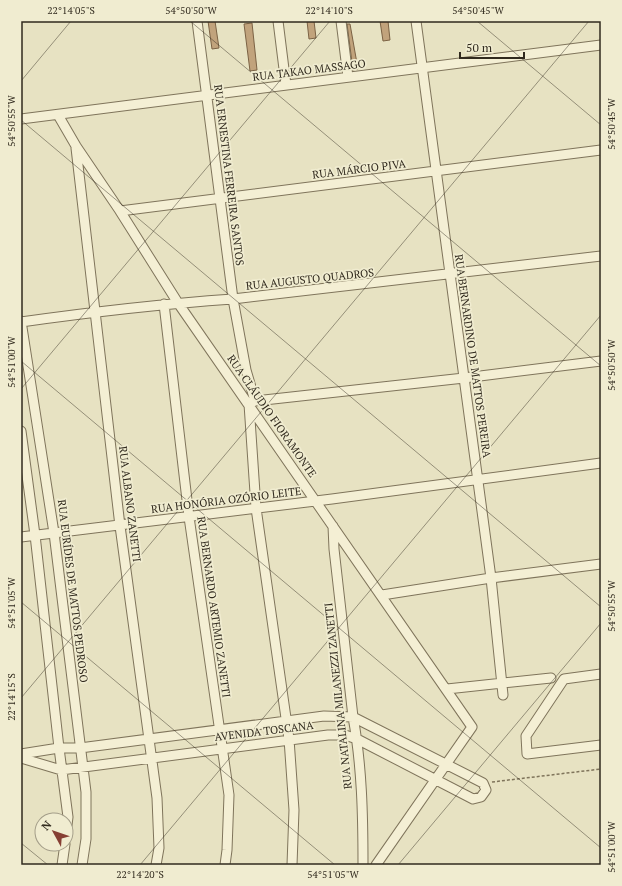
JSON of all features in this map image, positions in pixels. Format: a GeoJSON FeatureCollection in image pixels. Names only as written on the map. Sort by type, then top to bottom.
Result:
{"type":"FeatureCollection","features":[{"type":"Feature","properties":{"kind":"street","name":"RUA ERNESTINA FERREIRA SANTOS"},"geometry":{"type":"LineString","coordinates":[[197,21],[233,299],[252,403]]}},
{"type":"Feature","properties":{"kind":"street"},"geometry":{"type":"LineString","coordinates":[[278,21],[286,85]]}},
{"type":"Feature","properties":{"kind":"street"},"geometry":{"type":"LineString","coordinates":[[341,21],[348,76]]}},
{"type":"Feature","properties":{"kind":"street","name":"RUA BERNARDINO DE MATTOS PEREIRA"},"geometry":{"type":"LineString","coordinates":[[416,21],[491,578],[503,695]]}},
{"type":"Feature","properties":{"kind":"street","name":"RUA TAKAO MASSAGO"},"geometry":{"type":"LineString","coordinates":[[21,119],[348,76],[601,45]]}},
{"type":"Feature","properties":{"kind":"street","name":"RUA CLÁUDIO FIORAMONTE"},"geometry":{"type":"LineString","coordinates":[[58,115],[76,146],[120,211],[178,303],[252,403],[316,501],[472,726],[446,764]]}},
{"type":"Feature","properties":{"kind":"street","name":"RUA ALBANO ZANETTI"},"geometry":{"type":"LineString","coordinates":[[76,146],[120,526],[157,798],[159,848],[156,865]]}},
{"type":"Feature","properties":{"kind":"street","name":"RUA MÁRCIO PIVA"},"geometry":{"type":"LineString","coordinates":[[120,211],[601,150]]}},
{"type":"Feature","properties":{"kind":"street","name":"RUA AUGUSTO QUADROS"},"geometry":{"type":"LineString","coordinates":[[21,321],[95,311],[233,299],[450,275],[601,256]]}},
{"type":"Feature","properties":{"kind":"street","name":"RUA BERNARDO ARTEMIO ZANETTI"},"geometry":{"type":"LineString","coordinates":[[164,304],[189,517],[229,795],[225,865]]}},
{"type":"Feature","properties":{"kind":"street","name":"RUA EURÍDES DE MATTOS PEDROSO"},"geometry":{"type":"LineString","coordinates":[[21,321],[54,533],[86,792],[86,839],[82,865]]}},
{"type":"Feature","properties":{"kind":"street"},"geometry":{"type":"LineString","coordinates":[[292,865],[294,810],[289,739],[256,508],[252,403],[601,361]]}},
{"type":"Feature","properties":{"kind":"street"},"geometry":{"type":"LineString","coordinates":[[21,431],[35,535],[58,748],[67,812]]}},
{"type":"Feature","properties":{"kind":"street","name":"RUA HONÓRIA OZÓRIO LEITE"},"geometry":{"type":"LineString","coordinates":[[21,537],[316,501],[601,463]]}},
{"type":"Feature","properties":{"kind":"street","name":"RUA NATALINA MILANEZZI ZANETTI"},"geometry":{"type":"LineString","coordinates":[[333,525],[334,549],[353,717],[357,738],[363,818],[363,865]]}},
{"type":"Feature","properties":{"kind":"street"},"geometry":{"type":"LineString","coordinates":[[382,596],[491,578],[601,564]]}},
{"type":"Feature","properties":{"kind":"street"},"geometry":{"type":"LineString","coordinates":[[601,674],[564,679],[526,736],[527,754],[601,745]]}},
{"type":"Feature","properties":{"kind":"street"},"geometry":{"type":"LineString","coordinates":[[446,689],[551,678]]}},
{"type":"Feature","properties":{"kind":"street","name":"AVENIDA TOSCANA"},"geometry":{"type":"LineString","coordinates":[[21,754],[58,748],[80,748],[286,720],[324,716],[353,717],[484,783],[486,790],[481,797],[473,799],[357,738],[344,735],[328,734],[61,770],[21,758]]}},
{"type":"Feature","properties":{"kind":"street"},"geometry":{"type":"LineString","coordinates":[[376,865],[446,764]]}},
{"type":"Feature","properties":{"kind":"street"},"geometry":{"type":"LineString","coordinates":[[62,865],[64,852]]}},
{"type":"Feature","properties":{"kind":"path"},"geometry":{"type":"LineString","coordinates":[[484,783],[601,769]]}},
{"type":"Feature","properties":{"kind":"building"},"geometry":{"type":"Polygon","coordinates":[[[208,21],[215,21],[219,48],[212,49],[208,21]]]}},
{"type":"Feature","properties":{"kind":"building"},"geometry":{"type":"Polygon","coordinates":[[[307,21],[314,21],[316,38],[309,39],[307,21]]]}},
{"type":"Feature","properties":{"kind":"building"},"geometry":{"type":"Polygon","coordinates":[[[380,21],[388,21],[390,40],[383,41],[380,21]]]}},
{"type":"Feature","properties":{"kind":"building"},"geometry":{"type":"Polygon","coordinates":[[[252,23],[257,70],[250,71],[244,24],[252,23]]]}},
{"type":"Feature","properties":{"kind":"building"},"geometry":{"type":"Polygon","coordinates":[[[347,24],[350,24],[358,69],[353,70],[347,24]]]}}]}
